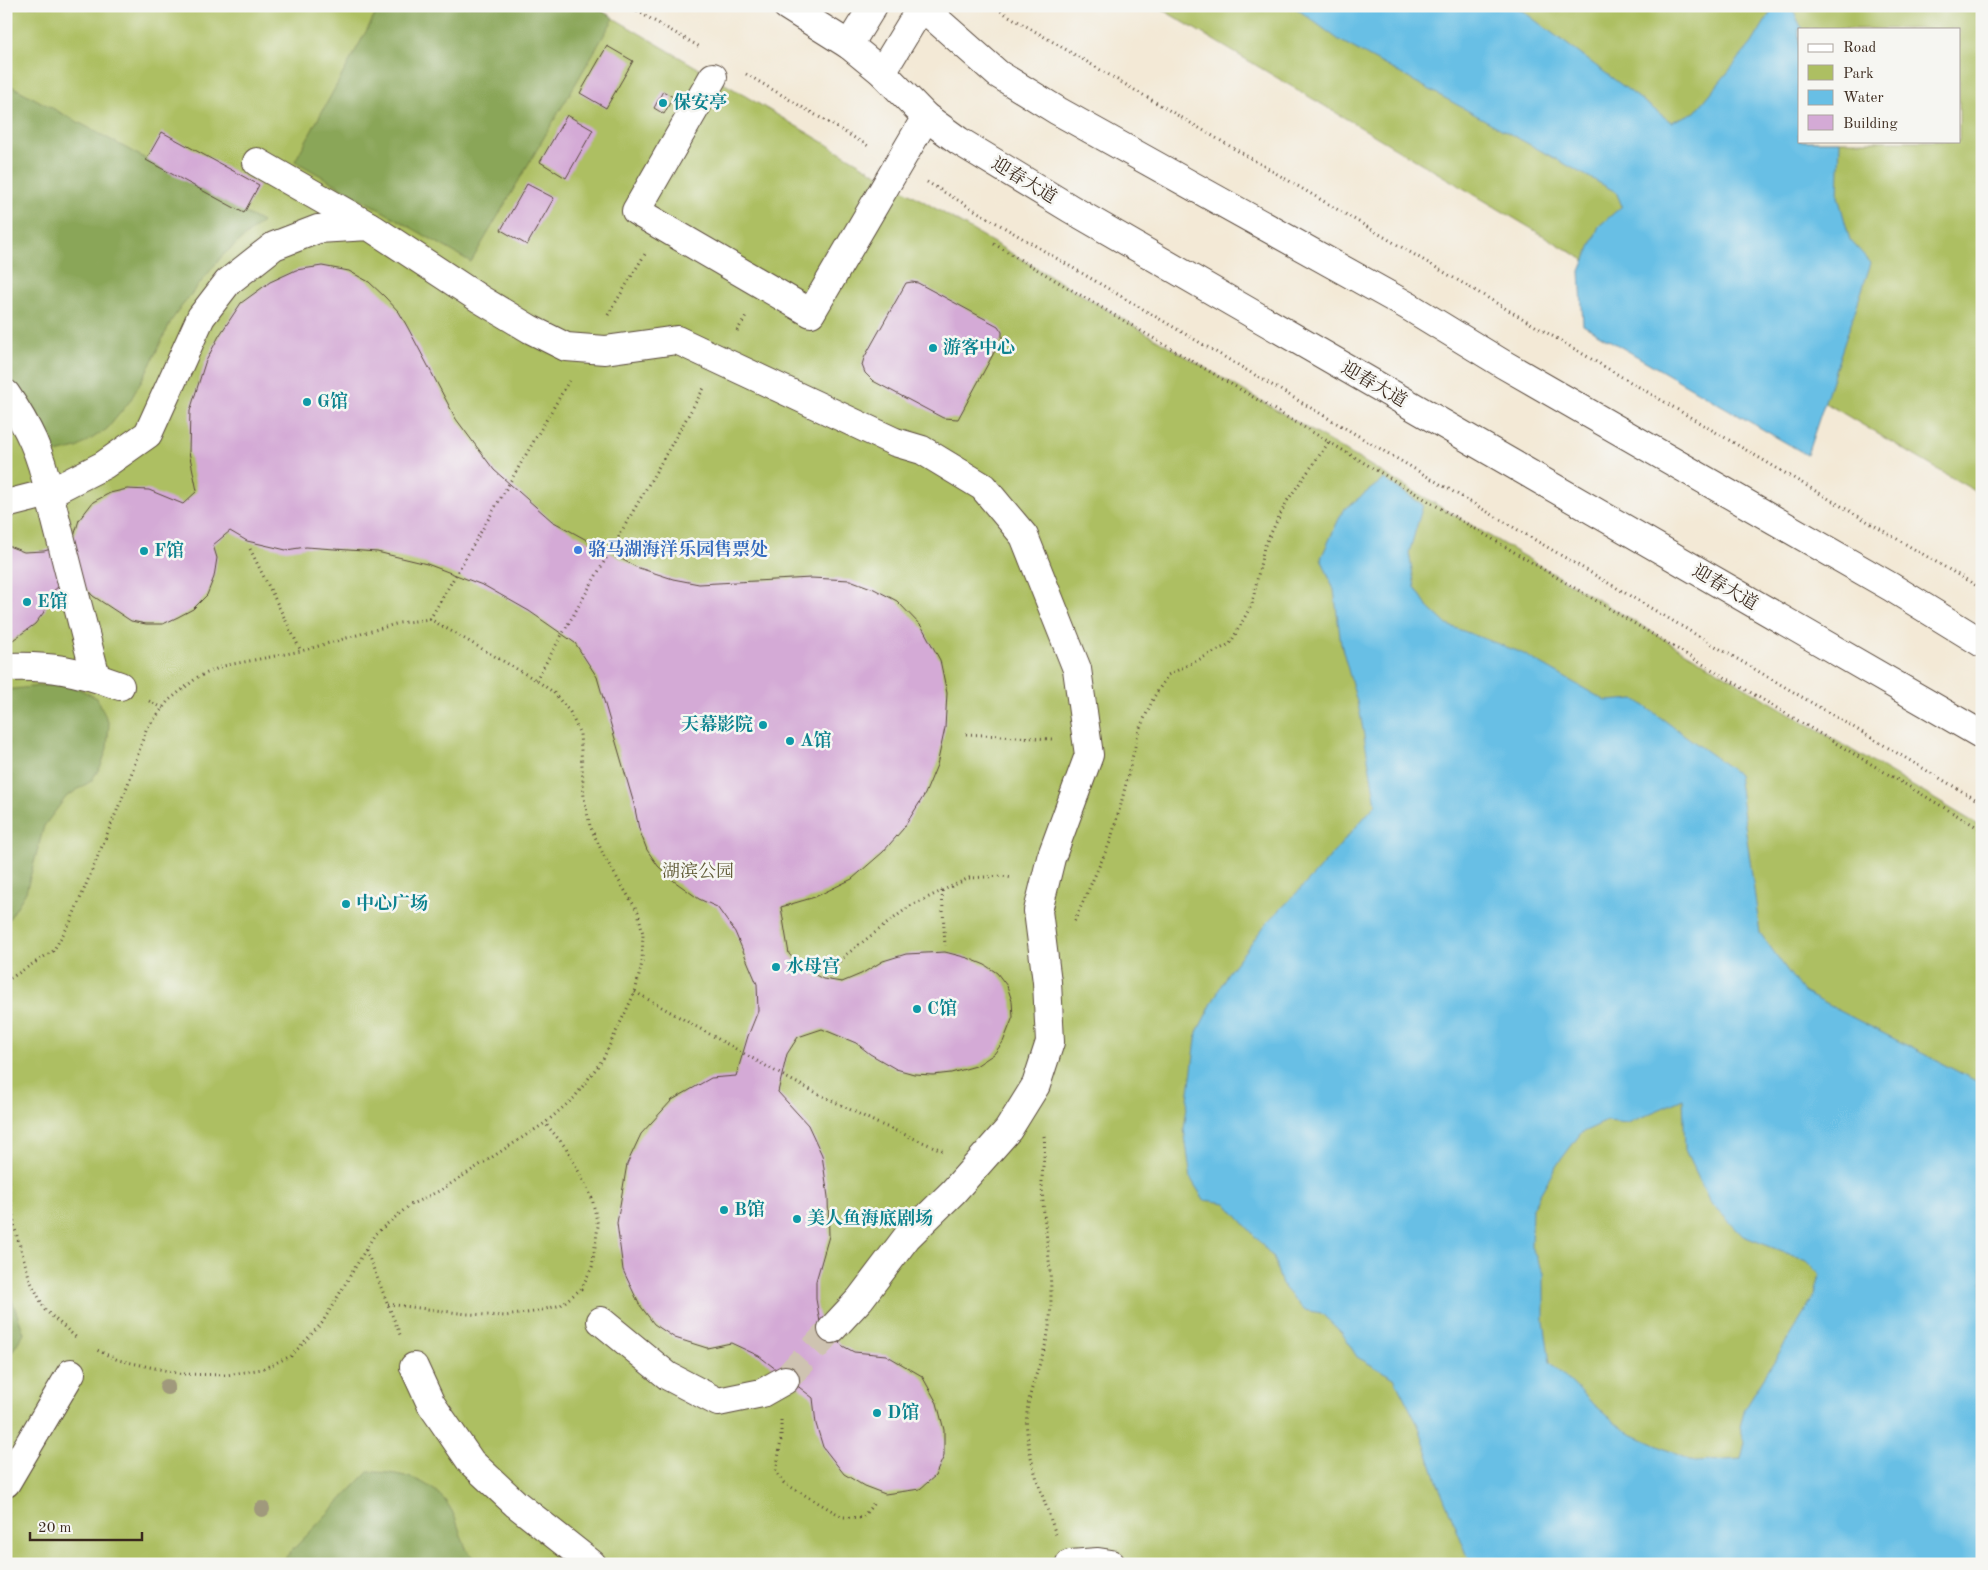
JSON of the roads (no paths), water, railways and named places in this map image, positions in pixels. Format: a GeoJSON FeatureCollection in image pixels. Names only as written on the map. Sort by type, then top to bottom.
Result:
{"type":"FeatureCollection","features":[{"type":"Feature","properties":{"kind":"main road","name":"迎春大道"},"geometry":{"type":"LineString","coordinates":[[787,6],[850,45],[882,72],[926,116],[959,141],[1071,209],[1982,735]]}},
{"type":"Feature","properties":{"kind":"main road"},"geometry":{"type":"LineString","coordinates":[[850,45],[873,6]]}},
{"type":"Feature","properties":{"kind":"main road"},"geometry":{"type":"LineString","coordinates":[[882,72],[921,6],[998,74],[1058,111],[1408,306],[1503,364],[1891,587],[1982,642]]}},
{"type":"Feature","properties":{"kind":"main road"},"geometry":{"type":"LineString","coordinates":[[711,64],[636,211],[811,313],[926,116]]}},
{"type":"Feature","properties":{"kind":"main road"},"geometry":{"type":"LineString","coordinates":[[257,162],[369,226],[480,299],[530,329],[566,347],[605,350],[677,340],[895,442],[922,450],[983,486],[1024,536],[1077,669],[1089,755],[1051,858],[1038,911],[1047,982],[1050,1042],[1036,1085],[1008,1130],[953,1192],[907,1237],[860,1299],[832,1329]]}},
{"type":"Feature","properties":{"kind":"main road"},"geometry":{"type":"LineString","coordinates":[[6,504],[49,493],[104,465],[148,434],[201,318],[228,282],[274,246],[318,229],[369,226]]}},
{"type":"Feature","properties":{"kind":"main road"},"geometry":{"type":"LineString","coordinates":[[6,394],[23,419],[42,461],[49,493],[108,681],[54,667],[6,667]]}},
{"type":"Feature","properties":{"kind":"main road"},"geometry":{"type":"LineString","coordinates":[[601,1321],[668,1376],[718,1402],[774,1387]]}},
{"type":"Feature","properties":{"kind":"main road"},"geometry":{"type":"LineString","coordinates":[[414,1367],[431,1404],[471,1462],[516,1504],[592,1564]]}},
{"type":"Feature","properties":{"kind":"main road"},"geometry":{"type":"LineString","coordinates":[[6,1483],[71,1373]]}},
{"type":"Feature","properties":{"kind":"main road"},"geometry":{"type":"LineString","coordinates":[[1070,1564],[1098,1562],[1111,1564]]}},
{"type":"Feature","properties":{"kind":"water"},"geometry":{"type":"Polygon","coordinates":[[[1293,6],[1516,6],[1671,122],[1695,112],[1752,43],[1772,10],[1772,6],[1791,6],[1802,28],[1798,28],[1798,142],[1840,142],[1838,196],[1850,240],[1871,263],[1807,455],[1583,325],[1580,271],[1599,226],[1622,206],[1616,192],[1339,40],[1293,6]]]}},
{"type":"Feature","properties":{"kind":"water"},"geometry":{"type":"Polygon","coordinates":[[[1384,479],[1423,505],[1409,553],[1415,587],[1428,607],[1447,625],[1520,652],[1606,701],[1635,699],[1738,774],[1760,933],[1803,992],[1982,1084],[1982,1564],[1471,1564],[1437,1481],[1419,1427],[1394,1378],[1357,1357],[1342,1333],[1321,1313],[1304,1310],[1282,1285],[1273,1257],[1226,1203],[1204,1200],[1191,1179],[1184,1129],[1197,1032],[1227,974],[1266,924],[1313,876],[1376,804],[1360,713],[1341,644],[1334,590],[1321,558],[1343,510],[1384,479]],[[1683,1099],[1628,1123],[1607,1121],[1581,1133],[1557,1165],[1532,1208],[1531,1247],[1544,1273],[1544,1321],[1550,1362],[1589,1400],[1627,1432],[1694,1462],[1741,1459],[1745,1442],[1740,1427],[1745,1408],[1815,1295],[1820,1274],[1807,1261],[1743,1236],[1710,1202],[1685,1150],[1683,1099]]]}},
{"type":"Feature","properties":{"kind":"tunnel"},"geometry":{"type":"LineString","coordinates":[[785,1380],[832,1329]]}},
{"type":"Feature","properties":{"kind":"place","name":"保安亭"},"geometry":{"type":"Point","coordinates":[663,103]}},
{"type":"Feature","properties":{"kind":"place","name":"游客中心"},"geometry":{"type":"Point","coordinates":[933,348]}},
{"type":"Feature","properties":{"kind":"place","name":"G馆"},"geometry":{"type":"Point","coordinates":[307,402]}},
{"type":"Feature","properties":{"kind":"place","name":"骆马湖海洋乐园售票处"},"geometry":{"type":"Point","coordinates":[578,550]}},
{"type":"Feature","properties":{"kind":"place","name":"F馆"},"geometry":{"type":"Point","coordinates":[144,551]}},
{"type":"Feature","properties":{"kind":"place","name":"E馆"},"geometry":{"type":"Point","coordinates":[27,602]}},
{"type":"Feature","properties":{"kind":"place","name":"天幕影院"},"geometry":{"type":"Point","coordinates":[763,725]}},
{"type":"Feature","properties":{"kind":"place","name":"A馆"},"geometry":{"type":"Point","coordinates":[790,741]}},
{"type":"Feature","properties":{"kind":"place","name":"中心广场"},"geometry":{"type":"Point","coordinates":[346,904]}},
{"type":"Feature","properties":{"kind":"place","name":"水母宫"},"geometry":{"type":"Point","coordinates":[776,967]}},
{"type":"Feature","properties":{"kind":"place","name":"C馆"},"geometry":{"type":"Point","coordinates":[917,1009]}},
{"type":"Feature","properties":{"kind":"place","name":"B馆"},"geometry":{"type":"Point","coordinates":[724,1210]}},
{"type":"Feature","properties":{"kind":"place","name":"美人鱼海底剧场"},"geometry":{"type":"Point","coordinates":[797,1219]}},
{"type":"Feature","properties":{"kind":"place","name":"D馆"},"geometry":{"type":"Point","coordinates":[877,1413]}},
{"type":"Feature","properties":{"kind":"park label","name":"湖滨公园"},"geometry":{"type":"Point","coordinates":[698,872]}}]}
